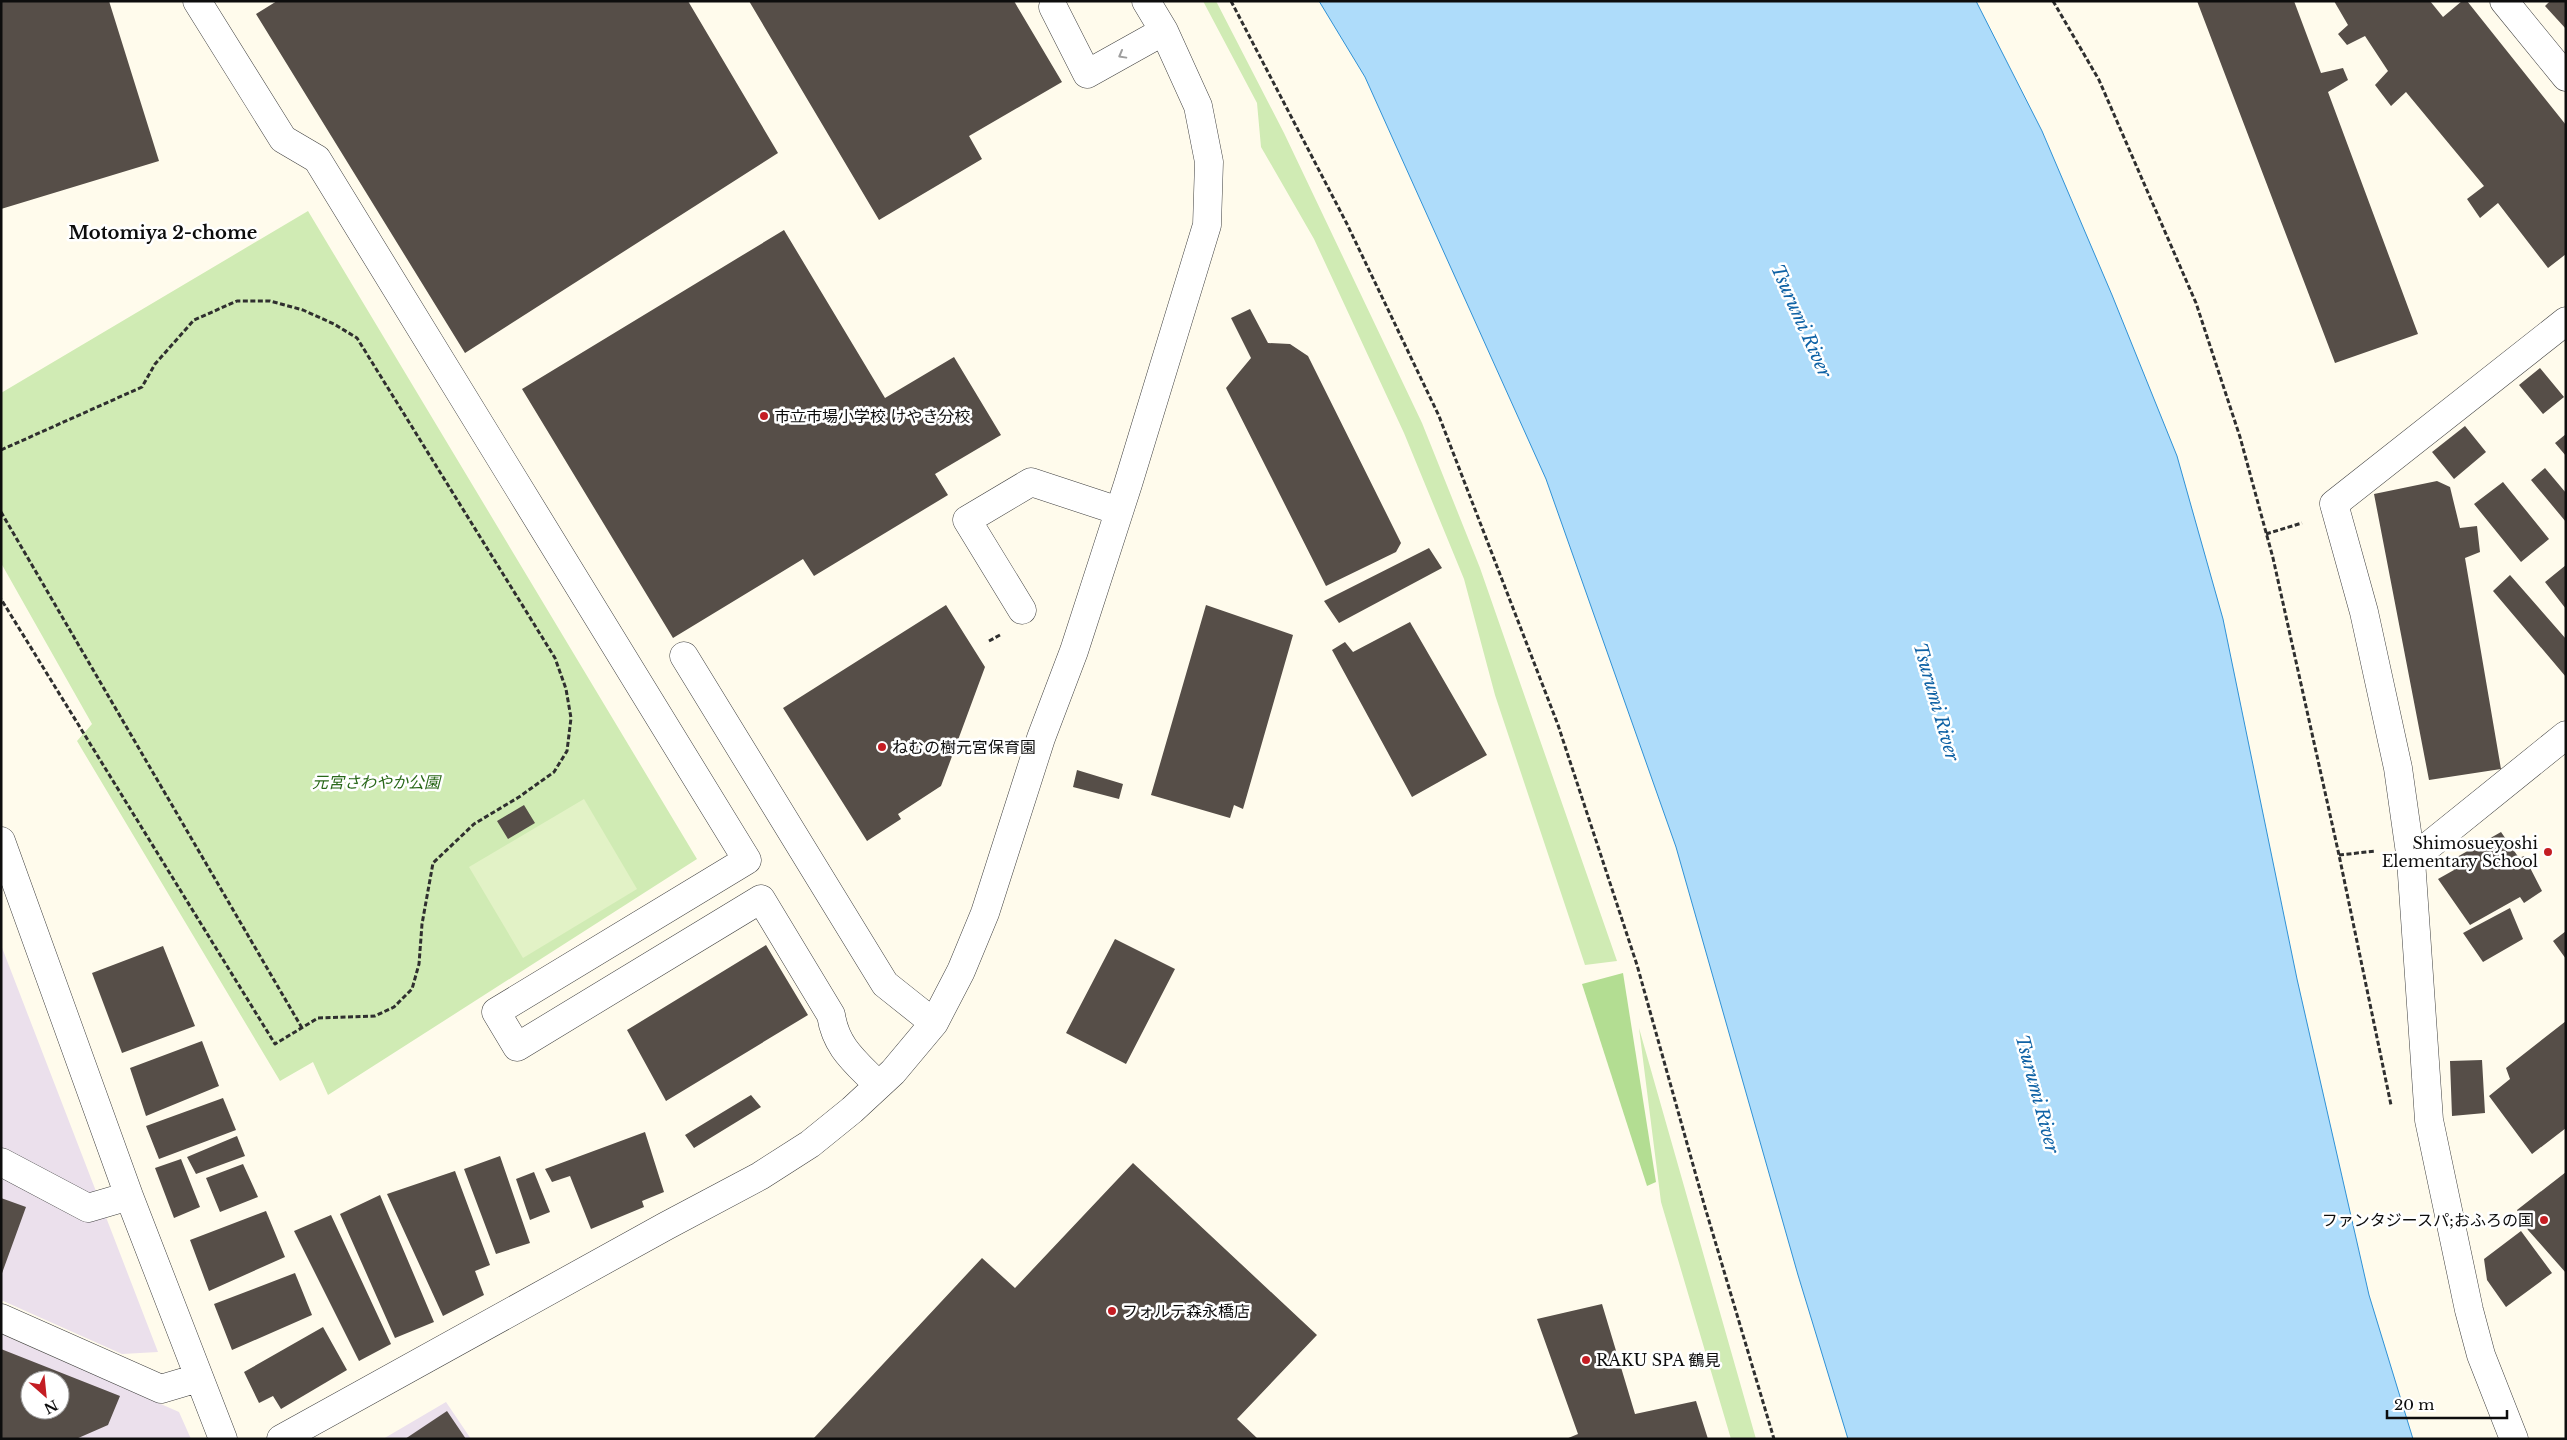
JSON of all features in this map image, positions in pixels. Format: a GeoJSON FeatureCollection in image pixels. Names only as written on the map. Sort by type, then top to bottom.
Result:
{"type":"FeatureCollection","features":[{"type":"Feature","properties":{"kind":"street"},"geometry":{"type":"LineString","coordinates":[[197,1],[283,139],[317,159],[747,860],[496,1012],[516,1047],[761,899],[832,1015],[834,1033],[878,1085]]}},
{"type":"Feature","properties":{"kind":"street"},"geometry":{"type":"LineString","coordinates":[[281,1439],[760,1176],[810,1144],[878,1085],[934,1023],[961,971],[985,914],[1041,738],[1074,651],[1207,225],[1209,162],[1198,106],[1164,31],[1146,1]]}},
{"type":"Feature","properties":{"kind":"street"},"geometry":{"type":"LineString","coordinates":[[2504,1],[2566,77]]}},
{"type":"Feature","properties":{"kind":"street"},"geometry":{"type":"LineString","coordinates":[[1053,7],[1087,74],[1164,31]]}},
{"type":"Feature","properties":{"kind":"street"},"geometry":{"type":"LineString","coordinates":[[2514,1439],[2481,1355],[2467,1300],[2429,1120],[2411,860],[2392,741],[2364,612],[2334,504],[2566,321]]}},
{"type":"Feature","properties":{"kind":"street"},"geometry":{"type":"LineString","coordinates":[[1022,610],[967,520],[1031,482],[1119,511]]}},
{"type":"Feature","properties":{"kind":"street"},"geometry":{"type":"LineString","coordinates":[[684,656],[885,984],[934,1023]]}},
{"type":"Feature","properties":{"kind":"street"},"geometry":{"type":"LineString","coordinates":[[2411,860],[2566,735]]}},
{"type":"Feature","properties":{"kind":"street"},"geometry":{"type":"LineString","coordinates":[[1,841],[129,1196],[223,1439]]}},
{"type":"Feature","properties":{"kind":"street"},"geometry":{"type":"LineString","coordinates":[[1,1162],[88,1208],[129,1196]]}},
{"type":"Feature","properties":{"kind":"street"},"geometry":{"type":"LineString","coordinates":[[1,1318],[162,1389],[198,1378]]}},
{"type":"Feature","properties":{"kind":"path"},"geometry":{"type":"LineString","coordinates":[[1231,1],[1347,224],[1438,416],[1558,725],[1637,965],[1704,1204],[1774,1439]]}},
{"type":"Feature","properties":{"kind":"path"},"geometry":{"type":"LineString","coordinates":[[2053,1],[2099,80],[2196,303],[2240,437],[2266,534],[2339,855],[2392,1114]]}},
{"type":"Feature","properties":{"kind":"path"},"geometry":{"type":"LineString","coordinates":[[1,450],[142,387],[155,364],[194,320],[237,302],[270,301],[302,310],[334,324],[357,338],[555,658],[566,689],[571,718],[567,751],[554,772],[519,797],[474,824],[433,863],[422,924],[420,964],[412,989],[394,1007],[375,1016],[318,1018],[275,1044],[1,599]]}},
{"type":"Feature","properties":{"kind":"path"},"geometry":{"type":"LineString","coordinates":[[1,512],[302,1028]]}},
{"type":"Feature","properties":{"kind":"path"},"geometry":{"type":"LineString","coordinates":[[2266,534],[2284,528]]}},
{"type":"Feature","properties":{"kind":"path"},"geometry":{"type":"LineString","coordinates":[[2339,855],[2356,853]]}},
{"type":"Feature","properties":{"kind":"shaded area"},"geometry":{"type":"Polygon","coordinates":[[[1,945],[158,1352],[122,1354],[1,1300],[1,945]]]}},
{"type":"Feature","properties":{"kind":"shaded area"},"geometry":{"type":"Polygon","coordinates":[[[1,1334],[179,1412],[191,1439],[1,1439],[1,1334]]]}},
{"type":"Feature","properties":{"kind":"shaded area"},"geometry":{"type":"Polygon","coordinates":[[[446,1402],[471,1439],[383,1439],[446,1402]]]}},
{"type":"Feature","properties":{"kind":"green space"},"geometry":{"type":"Polygon","coordinates":[[[1203,1],[1216,1],[1284,133],[1422,423],[1480,568],[1617,961],[1585,965],[1495,695],[1464,579],[1404,433],[1314,239],[1261,147],[1257,103],[1203,1]]]}},
{"type":"Feature","properties":{"kind":"green space","name":"元宮さわやか公園"},"geometry":{"type":"Polygon","coordinates":[[[308,211],[697,859],[328,1095],[313,1062],[280,1081],[77,741],[92,724],[1,563],[1,393],[308,211]]]}},
{"type":"Feature","properties":{"kind":"green space"},"geometry":{"type":"Polygon","coordinates":[[[584,799],[637,889],[523,958],[469,867],[584,799]]]}},
{"type":"Feature","properties":{"kind":"green space"},"geometry":{"type":"Polygon","coordinates":[[[1623,973],[1656,1182],[1647,1186],[1582,984],[1623,973]]]}},
{"type":"Feature","properties":{"kind":"green space"},"geometry":{"type":"Polygon","coordinates":[[[1639,1028],[1756,1439],[1731,1439],[1661,1202],[1639,1028]]]}},
{"type":"Feature","properties":{"kind":"water","name":"Tsurumi River"},"geometry":{"type":"Polygon","coordinates":[[[1319,1],[1976,1],[2042,131],[2112,295],[2177,456],[2223,619],[2297,979],[2369,1295],[2413,1439],[1848,1439],[1798,1275],[1676,847],[1546,479],[1365,77],[1319,1]]]}},
{"type":"Feature","properties":{"kind":"building"},"geometry":{"type":"Polygon","coordinates":[[[1,1],[109,1],[159,161],[1,209],[1,1]]]}},
{"type":"Feature","properties":{"kind":"building"},"geometry":{"type":"Polygon","coordinates":[[[277,1],[688,1],[778,153],[465,353],[256,14],[277,1]]]}},
{"type":"Feature","properties":{"kind":"building"},"geometry":{"type":"Polygon","coordinates":[[[749,1],[1014,1],[1062,82],[969,136],[982,159],[879,220],[749,1]]]}},
{"type":"Feature","properties":{"kind":"building"},"geometry":{"type":"Polygon","coordinates":[[[2197,1],[2294,1],[2321,73],[2343,68],[2348,80],[2328,92],[2418,334],[2335,363],[2197,1]]]}},
{"type":"Feature","properties":{"kind":"building"},"geometry":{"type":"Polygon","coordinates":[[[2334,1],[2430,1],[2443,17],[2462,1],[2467,1],[2566,125],[2566,254],[2548,268],[2498,203],[2480,218],[2467,199],[2484,186],[2406,92],[2391,106],[2375,85],[2388,71],[2365,36],[2347,45],[2338,34],[2348,25],[2334,1]]]}},
{"type":"Feature","properties":{"kind":"building"},"geometry":{"type":"Polygon","coordinates":[[[2550,1],[2566,1],[2566,29],[2545,6],[2550,1]]]}},
{"type":"Feature","properties":{"kind":"building","name":"市立市場小学校 けやき分校"},"geometry":{"type":"Polygon","coordinates":[[[784,230],[885,398],[954,357],[1001,435],[935,474],[948,495],[814,576],[803,559],[673,638],[522,389],[784,230]]]}},
{"type":"Feature","properties":{"kind":"building"},"geometry":{"type":"Polygon","coordinates":[[[1250,309],[1268,343],[1290,344],[1308,356],[1401,543],[1396,552],[1326,586],[1226,388],[1251,358],[1231,318],[1250,309]]]}},
{"type":"Feature","properties":{"kind":"building"},"geometry":{"type":"Polygon","coordinates":[[[2540,368],[2564,397],[2543,414],[2519,385],[2540,368]]]}},
{"type":"Feature","properties":{"kind":"building"},"geometry":{"type":"Polygon","coordinates":[[[2465,426],[2486,452],[2454,479],[2432,452],[2465,426]]]}},
{"type":"Feature","properties":{"kind":"building"},"geometry":{"type":"Polygon","coordinates":[[[2566,434],[2566,456],[2555,443],[2566,434]]]}},
{"type":"Feature","properties":{"kind":"building"},"geometry":{"type":"Polygon","coordinates":[[[2545,468],[2566,493],[2566,522],[2531,480],[2545,468]]]}},
{"type":"Feature","properties":{"kind":"building"},"geometry":{"type":"Polygon","coordinates":[[[2437,481],[2450,487],[2460,528],[2477,526],[2480,552],[2465,558],[2501,769],[2429,780],[2374,494],[2437,481]]]}},
{"type":"Feature","properties":{"kind":"building"},"geometry":{"type":"Polygon","coordinates":[[[2503,482],[2549,539],[2521,562],[2474,504],[2503,482]]]}},
{"type":"Feature","properties":{"kind":"building"},"geometry":{"type":"Polygon","coordinates":[[[1429,548],[1442,568],[1339,623],[1324,601],[1429,548]]]}},
{"type":"Feature","properties":{"kind":"building"},"geometry":{"type":"Polygon","coordinates":[[[2566,565],[2566,609],[2545,582],[2566,565]]]}},
{"type":"Feature","properties":{"kind":"building"},"geometry":{"type":"Polygon","coordinates":[[[2510,575],[2566,639],[2566,677],[2493,591],[2510,575]]]}},
{"type":"Feature","properties":{"kind":"building","name":"ねむの樹元宮保育園"},"geometry":{"type":"Polygon","coordinates":[[[946,605],[985,667],[941,786],[898,814],[901,819],[867,841],[783,708],[946,605]]]}},
{"type":"Feature","properties":{"kind":"building"},"geometry":{"type":"Polygon","coordinates":[[[1206,605],[1293,635],[1243,809],[1234,805],[1230,818],[1151,795],[1206,605]]]}},
{"type":"Feature","properties":{"kind":"building"},"geometry":{"type":"Polygon","coordinates":[[[1410,622],[1487,755],[1412,797],[1332,650],[1345,642],[1353,652],[1410,622]]]}},
{"type":"Feature","properties":{"kind":"building"},"geometry":{"type":"Polygon","coordinates":[[[1077,770],[1123,784],[1119,799],[1073,787],[1077,770]]]}},
{"type":"Feature","properties":{"kind":"building"},"geometry":{"type":"Polygon","coordinates":[[[524,805],[535,823],[508,839],[497,821],[524,805]]]}},
{"type":"Feature","properties":{"kind":"building"},"geometry":{"type":"Polygon","coordinates":[[[2501,832],[2519,858],[2524,856],[2542,891],[2524,903],[2520,897],[2470,925],[2438,879],[2454,870],[2450,861],[2501,832]]]}},
{"type":"Feature","properties":{"kind":"building"},"geometry":{"type":"Polygon","coordinates":[[[2510,908],[2523,939],[2483,962],[2463,933],[2510,908]]]}},
{"type":"Feature","properties":{"kind":"building"},"geometry":{"type":"Polygon","coordinates":[[[2566,931],[2566,959],[2553,941],[2566,931]]]}},
{"type":"Feature","properties":{"kind":"building"},"geometry":{"type":"Polygon","coordinates":[[[1115,939],[1175,969],[1126,1064],[1066,1033],[1115,939]]]}},
{"type":"Feature","properties":{"kind":"building"},"geometry":{"type":"Polygon","coordinates":[[[766,945],[808,1015],[666,1101],[627,1030],[766,945]]]}},
{"type":"Feature","properties":{"kind":"building"},"geometry":{"type":"Polygon","coordinates":[[[163,946],[195,1026],[122,1053],[92,973],[163,946]]]}},
{"type":"Feature","properties":{"kind":"building"},"geometry":{"type":"Polygon","coordinates":[[[2566,1021],[2566,1128],[2532,1154],[2489,1096],[2510,1079],[2506,1068],[2566,1021]]]}},
{"type":"Feature","properties":{"kind":"building"},"geometry":{"type":"Polygon","coordinates":[[[202,1041],[219,1086],[146,1116],[130,1068],[202,1041]]]}},
{"type":"Feature","properties":{"kind":"building"},"geometry":{"type":"Polygon","coordinates":[[[2482,1060],[2485,1113],[2452,1116],[2450,1061],[2482,1060]]]}},
{"type":"Feature","properties":{"kind":"building"},"geometry":{"type":"Polygon","coordinates":[[[751,1095],[761,1107],[694,1148],[685,1135],[751,1095]]]}},
{"type":"Feature","properties":{"kind":"building"},"geometry":{"type":"Polygon","coordinates":[[[223,1098],[236,1130],[159,1159],[146,1126],[223,1098]]]}},
{"type":"Feature","properties":{"kind":"building"},"geometry":{"type":"Polygon","coordinates":[[[645,1132],[664,1192],[642,1201],[644,1207],[591,1229],[570,1176],[552,1182],[545,1169],[645,1132]]]}},
{"type":"Feature","properties":{"kind":"building"},"geometry":{"type":"Polygon","coordinates":[[[237,1136],[245,1156],[196,1174],[187,1157],[237,1136]]]}},
{"type":"Feature","properties":{"kind":"building"},"geometry":{"type":"Polygon","coordinates":[[[500,1156],[530,1243],[496,1254],[464,1169],[500,1156]]]}},
{"type":"Feature","properties":{"kind":"building"},"geometry":{"type":"Polygon","coordinates":[[[181,1159],[200,1207],[174,1218],[155,1168],[181,1159]]]}},
{"type":"Feature","properties":{"kind":"building","name":"フォルテ森永橋店"},"geometry":{"type":"Polygon","coordinates":[[[1133,1163],[1317,1335],[1237,1419],[1258,1439],[813,1439],[982,1258],[1015,1288],[1133,1163]]]}},
{"type":"Feature","properties":{"kind":"building"},"geometry":{"type":"Polygon","coordinates":[[[243,1164],[258,1197],[220,1212],[206,1178],[243,1164]]]}},
{"type":"Feature","properties":{"kind":"building"},"geometry":{"type":"Polygon","coordinates":[[[455,1171],[490,1265],[475,1271],[484,1295],[443,1316],[387,1194],[455,1171]]]}},
{"type":"Feature","properties":{"kind":"building"},"geometry":{"type":"Polygon","coordinates":[[[534,1172],[550,1212],[530,1220],[516,1179],[534,1172]]]}},
{"type":"Feature","properties":{"kind":"building","name":"ファンタジースパ;おふろの国"},"geometry":{"type":"Polygon","coordinates":[[[2566,1172],[2566,1273],[2528,1230],[2517,1210],[2566,1172]]]}},
{"type":"Feature","properties":{"kind":"building"},"geometry":{"type":"Polygon","coordinates":[[[380,1195],[434,1322],[395,1338],[340,1214],[380,1195]]]}},
{"type":"Feature","properties":{"kind":"building"},"geometry":{"type":"Polygon","coordinates":[[[1,1198],[26,1207],[1,1276],[1,1198]]]}},
{"type":"Feature","properties":{"kind":"building"},"geometry":{"type":"Polygon","coordinates":[[[266,1211],[285,1257],[209,1291],[190,1240],[266,1211]]]}},
{"type":"Feature","properties":{"kind":"building"},"geometry":{"type":"Polygon","coordinates":[[[331,1215],[391,1344],[359,1361],[294,1231],[331,1215]]]}},
{"type":"Feature","properties":{"kind":"building"},"geometry":{"type":"Polygon","coordinates":[[[2521,1231],[2552,1273],[2506,1307],[2487,1280],[2484,1259],[2521,1231]]]}},
{"type":"Feature","properties":{"kind":"building"},"geometry":{"type":"Polygon","coordinates":[[[295,1273],[312,1315],[232,1350],[214,1304],[295,1273]]]}},
{"type":"Feature","properties":{"kind":"building","name":"RAKU SPA 鶴見"},"geometry":{"type":"Polygon","coordinates":[[[1602,1304],[1635,1414],[1696,1401],[1708,1439],[1566,1439],[1578,1434],[1537,1319],[1602,1304]]]}},
{"type":"Feature","properties":{"kind":"building"},"geometry":{"type":"Polygon","coordinates":[[[323,1327],[347,1370],[281,1409],[273,1396],[259,1403],[244,1372],[323,1327]]]}},
{"type":"Feature","properties":{"kind":"building"},"geometry":{"type":"Polygon","coordinates":[[[1,1349],[54,1370],[20,1370],[20,1420],[70,1420],[70,1376],[120,1396],[108,1425],[76,1439],[1,1438],[1,1349]]]}},
{"type":"Feature","properties":{"kind":"building"},"geometry":{"type":"Polygon","coordinates":[[[447,1411],[466,1439],[405,1439],[447,1411]]]}},
{"type":"Feature","properties":{"kind":"place","name":"市立市場小学校 けやき分校"},"geometry":{"type":"Point","coordinates":[764,416]}},
{"type":"Feature","properties":{"kind":"place","name":"ねむの樹元宮保育園"},"geometry":{"type":"Point","coordinates":[882,747]}},
{"type":"Feature","properties":{"kind":"place","name":"Shimosueyoshi Elementary School"},"geometry":{"type":"Point","coordinates":[2548,852]}},
{"type":"Feature","properties":{"kind":"place","name":"ファンタジースパ;おふろの国"},"geometry":{"type":"Point","coordinates":[2544,1220]}},
{"type":"Feature","properties":{"kind":"place","name":"フォルテ森永橋店"},"geometry":{"type":"Point","coordinates":[1112,1311]}},
{"type":"Feature","properties":{"kind":"place","name":"RAKU SPA 鶴見"},"geometry":{"type":"Point","coordinates":[1586,1360]}},
{"type":"Feature","properties":{"kind":"district","name":"Motomiya 2-chome"},"geometry":{"type":"Point","coordinates":[163,233]}}]}
